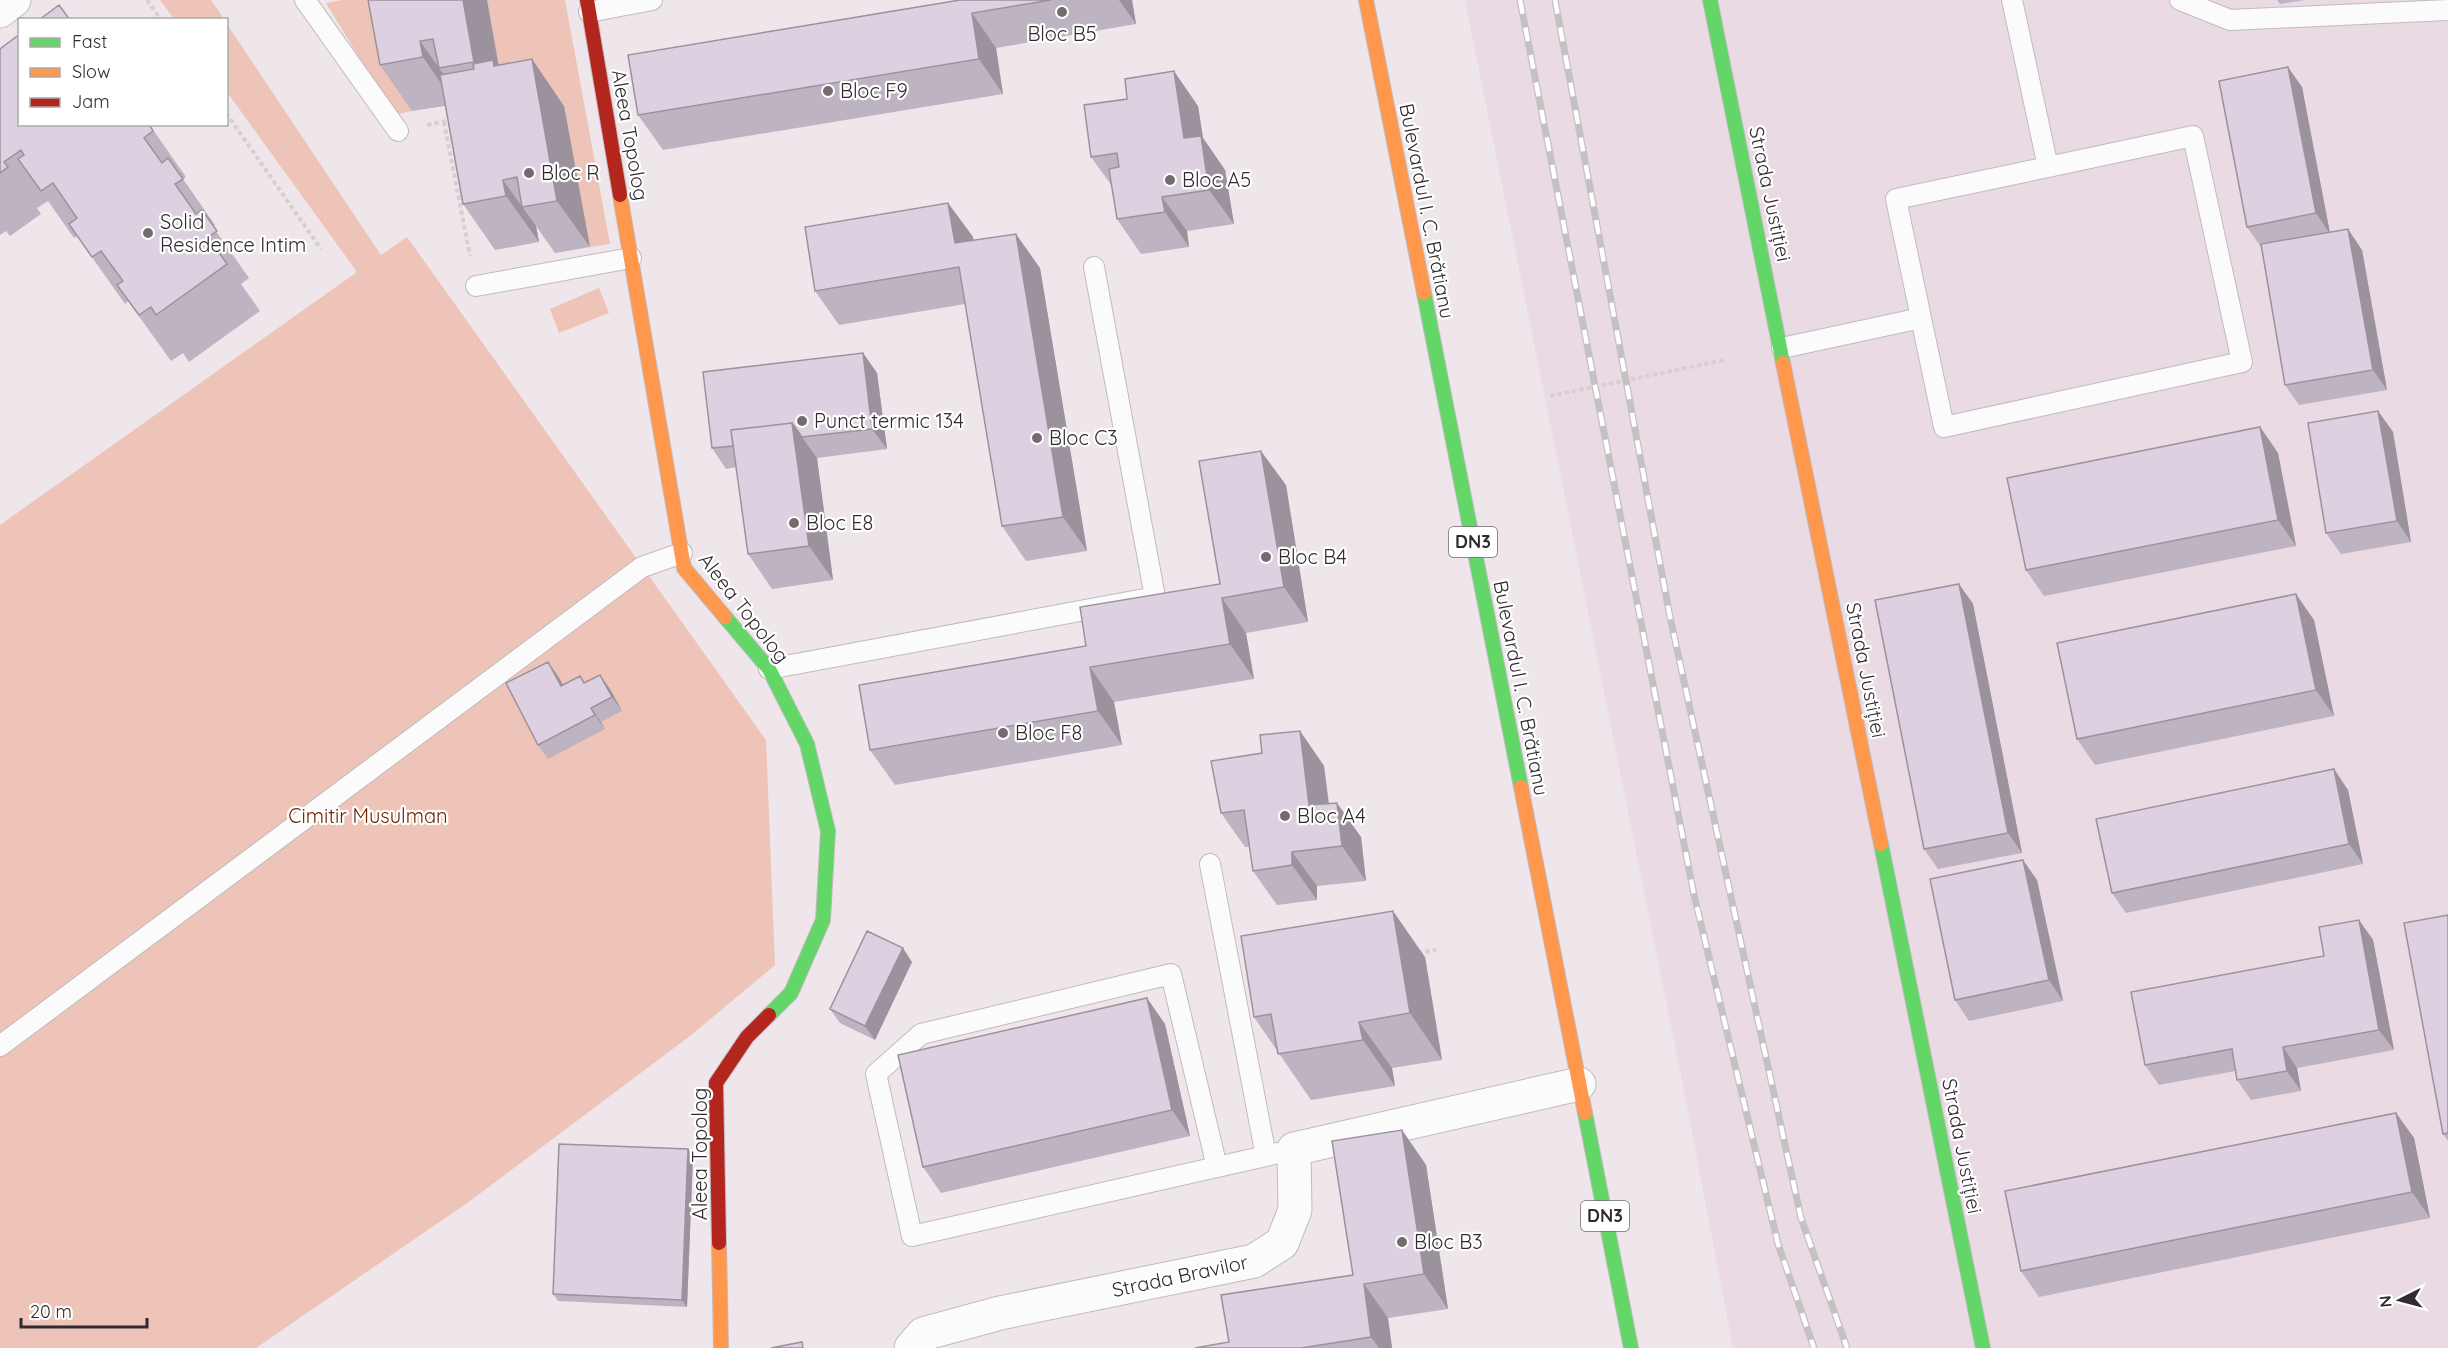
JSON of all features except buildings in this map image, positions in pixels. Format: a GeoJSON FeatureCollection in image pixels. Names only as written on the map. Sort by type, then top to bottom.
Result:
{"type":"FeatureCollection","features":[{"type":"Feature","properties":{"kind":"street"},"geometry":{"type":"LineString","coordinates":[[0,11],[14,0]]}},
{"type":"Feature","properties":{"kind":"street","name":"Bulevardul I. C. Brătianu"},"geometry":{"type":"LineString","coordinates":[[1366,0],[1631,1348]]}},
{"type":"Feature","properties":{"kind":"street","name":"Strada Justiției"},"geometry":{"type":"LineString","coordinates":[[1710,0],[1983,1348]]}},
{"type":"Feature","properties":{"kind":"street","name":"Aleea Topolog"},"geometry":{"type":"LineString","coordinates":[[588,6],[684,568],[769,669],[807,744],[828,831],[823,920],[791,993],[747,1037],[716,1083],[721,1348]]}},
{"type":"Feature","properties":{"kind":"street"},"geometry":{"type":"LineString","coordinates":[[1280,1153],[1579,1084]]}},
{"type":"Feature","properties":{"kind":"street","name":"Strada Bravilor"},"geometry":{"type":"LineString","coordinates":[[911,1348],[923,1334],[1000,1313],[1254,1261],[1282,1243],[1295,1210],[1280,1153]]}},
{"type":"Feature","properties":{"kind":"lane"},"geometry":{"type":"LineString","coordinates":[[305,0],[398,131]]}},
{"type":"Feature","properties":{"kind":"lane"},"geometry":{"type":"LineString","coordinates":[[588,6],[652,0]]}},
{"type":"Feature","properties":{"kind":"lane"},"geometry":{"type":"LineString","coordinates":[[2012,0],[2048,167]]}},
{"type":"Feature","properties":{"kind":"lane"},"geometry":{"type":"LineString","coordinates":[[2180,0],[2230,20],[2448,10]]}},
{"type":"Feature","properties":{"kind":"lane"},"geometry":{"type":"LineString","coordinates":[[2193,136],[2242,363],[1944,427],[1896,200],[2048,167],[2193,136]]}},
{"type":"Feature","properties":{"kind":"lane"},"geometry":{"type":"LineString","coordinates":[[476,286],[631,258]]}},
{"type":"Feature","properties":{"kind":"lane"},"geometry":{"type":"LineString","coordinates":[[769,669],[1155,597],[1094,267]]}},
{"type":"Feature","properties":{"kind":"lane"},"geometry":{"type":"LineString","coordinates":[[1782,348],[1921,318]]}},
{"type":"Feature","properties":{"kind":"lane"},"geometry":{"type":"LineString","coordinates":[[0,1047],[642,567],[682,553]]}},
{"type":"Feature","properties":{"kind":"lane"},"geometry":{"type":"LineString","coordinates":[[1210,864],[1280,1153],[912,1236],[876,1074],[921,1034],[1171,974],[1217,1167]]}},
{"type":"Feature","properties":{"kind":"path"},"geometry":{"type":"LineString","coordinates":[[147,0],[160,18]]}},
{"type":"Feature","properties":{"kind":"path"},"geometry":{"type":"LineString","coordinates":[[228,116],[321,249]]}},
{"type":"Feature","properties":{"kind":"path"},"geometry":{"type":"LineString","coordinates":[[398,131],[456,120]]}},
{"type":"Feature","properties":{"kind":"path"},"geometry":{"type":"LineString","coordinates":[[444,122],[476,286]]}},
{"type":"Feature","properties":{"kind":"path"},"geometry":{"type":"LineString","coordinates":[[1550,396],[1724,360]]}},
{"type":"Feature","properties":{"kind":"path"},"geometry":{"type":"LineString","coordinates":[[1414,954],[1437,950]]}},
{"type":"Feature","properties":{"kind":"shaded area"},"geometry":{"type":"Polygon","coordinates":[[[1465,0],[2448,0],[2448,1348],[1733,1348],[1684,1090],[1465,0]]]}},
{"type":"Feature","properties":{"kind":"green space"},"geometry":{"type":"Polygon","coordinates":[[[160,0],[211,0],[223,18],[173,18],[160,0]]]}},
{"type":"Feature","properties":{"kind":"green space"},"geometry":{"type":"Polygon","coordinates":[[[342,0],[393,0],[412,111],[394,115],[326,3],[342,0]]]}},
{"type":"Feature","properties":{"kind":"green space"},"geometry":{"type":"Polygon","coordinates":[[[487,0],[565,0],[610,244],[590,247],[506,109],[487,0]]]}},
{"type":"Feature","properties":{"kind":"green space","name":"Cimitir Musulman"},"geometry":{"type":"Polygon","coordinates":[[[228,26],[381,255],[407,237],[766,740],[775,965],[690,1036],[470,1201],[256,1348],[0,1348],[0,525],[357,272],[228,93],[228,26]]]}},
{"type":"Feature","properties":{"kind":"green space"},"geometry":{"type":"Polygon","coordinates":[[[599,288],[609,313],[559,333],[550,309],[599,288]]]}},
{"type":"Feature","properties":{"kind":"railway"},"geometry":{"type":"LineString","coordinates":[[1520,0],[1694,895],[1778,1244],[1814,1348]]}},
{"type":"Feature","properties":{"kind":"railway"},"geometry":{"type":"LineString","coordinates":[[1555,0],[1670,617],[1801,1218],[1847,1348]]}},
{"type":"Feature","properties":{"kind":"traffic: fast"},"geometry":{"type":"LineString","coordinates":[[1710,0],[1783,363]]}},
{"type":"Feature","properties":{"kind":"traffic: fast"},"geometry":{"type":"LineString","coordinates":[[1424,293],[1521,787]]}},
{"type":"Feature","properties":{"kind":"traffic: fast"},"geometry":{"type":"LineString","coordinates":[[725,617],[769,669],[807,744],[828,831],[823,920],[791,993],[769,1015]]}},
{"type":"Feature","properties":{"kind":"traffic: fast"},"geometry":{"type":"LineString","coordinates":[[1881,844],[1983,1348]]}},
{"type":"Feature","properties":{"kind":"traffic: fast"},"geometry":{"type":"LineString","coordinates":[[1585,1113],[1631,1348]]}},
{"type":"Feature","properties":{"kind":"traffic: slow"},"geometry":{"type":"LineString","coordinates":[[1366,0],[1424,293]]}},
{"type":"Feature","properties":{"kind":"traffic: slow"},"geometry":{"type":"LineString","coordinates":[[620,195],[684,568],[725,617]]}},
{"type":"Feature","properties":{"kind":"traffic: slow"},"geometry":{"type":"LineString","coordinates":[[1783,363],[1881,844]]}},
{"type":"Feature","properties":{"kind":"traffic: slow"},"geometry":{"type":"LineString","coordinates":[[1521,787],[1585,1113]]}},
{"type":"Feature","properties":{"kind":"traffic: slow"},"geometry":{"type":"LineString","coordinates":[[719,1243],[721,1348]]}},
{"type":"Feature","properties":{"kind":"traffic: jam"},"geometry":{"type":"LineString","coordinates":[[587,0],[620,195]]}},
{"type":"Feature","properties":{"kind":"traffic: jam"},"geometry":{"type":"LineString","coordinates":[[719,1243],[716,1083],[747,1037],[769,1015]]}},
{"type":"Feature","properties":{"kind":"place","name":"Bloc B5"},"geometry":{"type":"Point","coordinates":[1062,12]}},
{"type":"Feature","properties":{"kind":"place","name":"Bloc F9"},"geometry":{"type":"Point","coordinates":[828,91]}},
{"type":"Feature","properties":{"kind":"place","name":"Bloc R"},"geometry":{"type":"Point","coordinates":[529,173]}},
{"type":"Feature","properties":{"kind":"place","name":"Bloc A5"},"geometry":{"type":"Point","coordinates":[1170,180]}},
{"type":"Feature","properties":{"kind":"place","name":"Solid Residence Intim"},"geometry":{"type":"Point","coordinates":[148,233]}},
{"type":"Feature","properties":{"kind":"place","name":"Punct termic 134"},"geometry":{"type":"Point","coordinates":[802,421]}},
{"type":"Feature","properties":{"kind":"place","name":"Bloc C3"},"geometry":{"type":"Point","coordinates":[1037,438]}},
{"type":"Feature","properties":{"kind":"place","name":"Bloc E8"},"geometry":{"type":"Point","coordinates":[794,523]}},
{"type":"Feature","properties":{"kind":"place","name":"Bloc B4"},"geometry":{"type":"Point","coordinates":[1266,557]}},
{"type":"Feature","properties":{"kind":"place","name":"Bloc F8"},"geometry":{"type":"Point","coordinates":[1003,733]}},
{"type":"Feature","properties":{"kind":"place","name":"Bloc A4"},"geometry":{"type":"Point","coordinates":[1285,816]}},
{"type":"Feature","properties":{"kind":"place","name":"Bloc B3"},"geometry":{"type":"Point","coordinates":[1402,1242]}}]}
